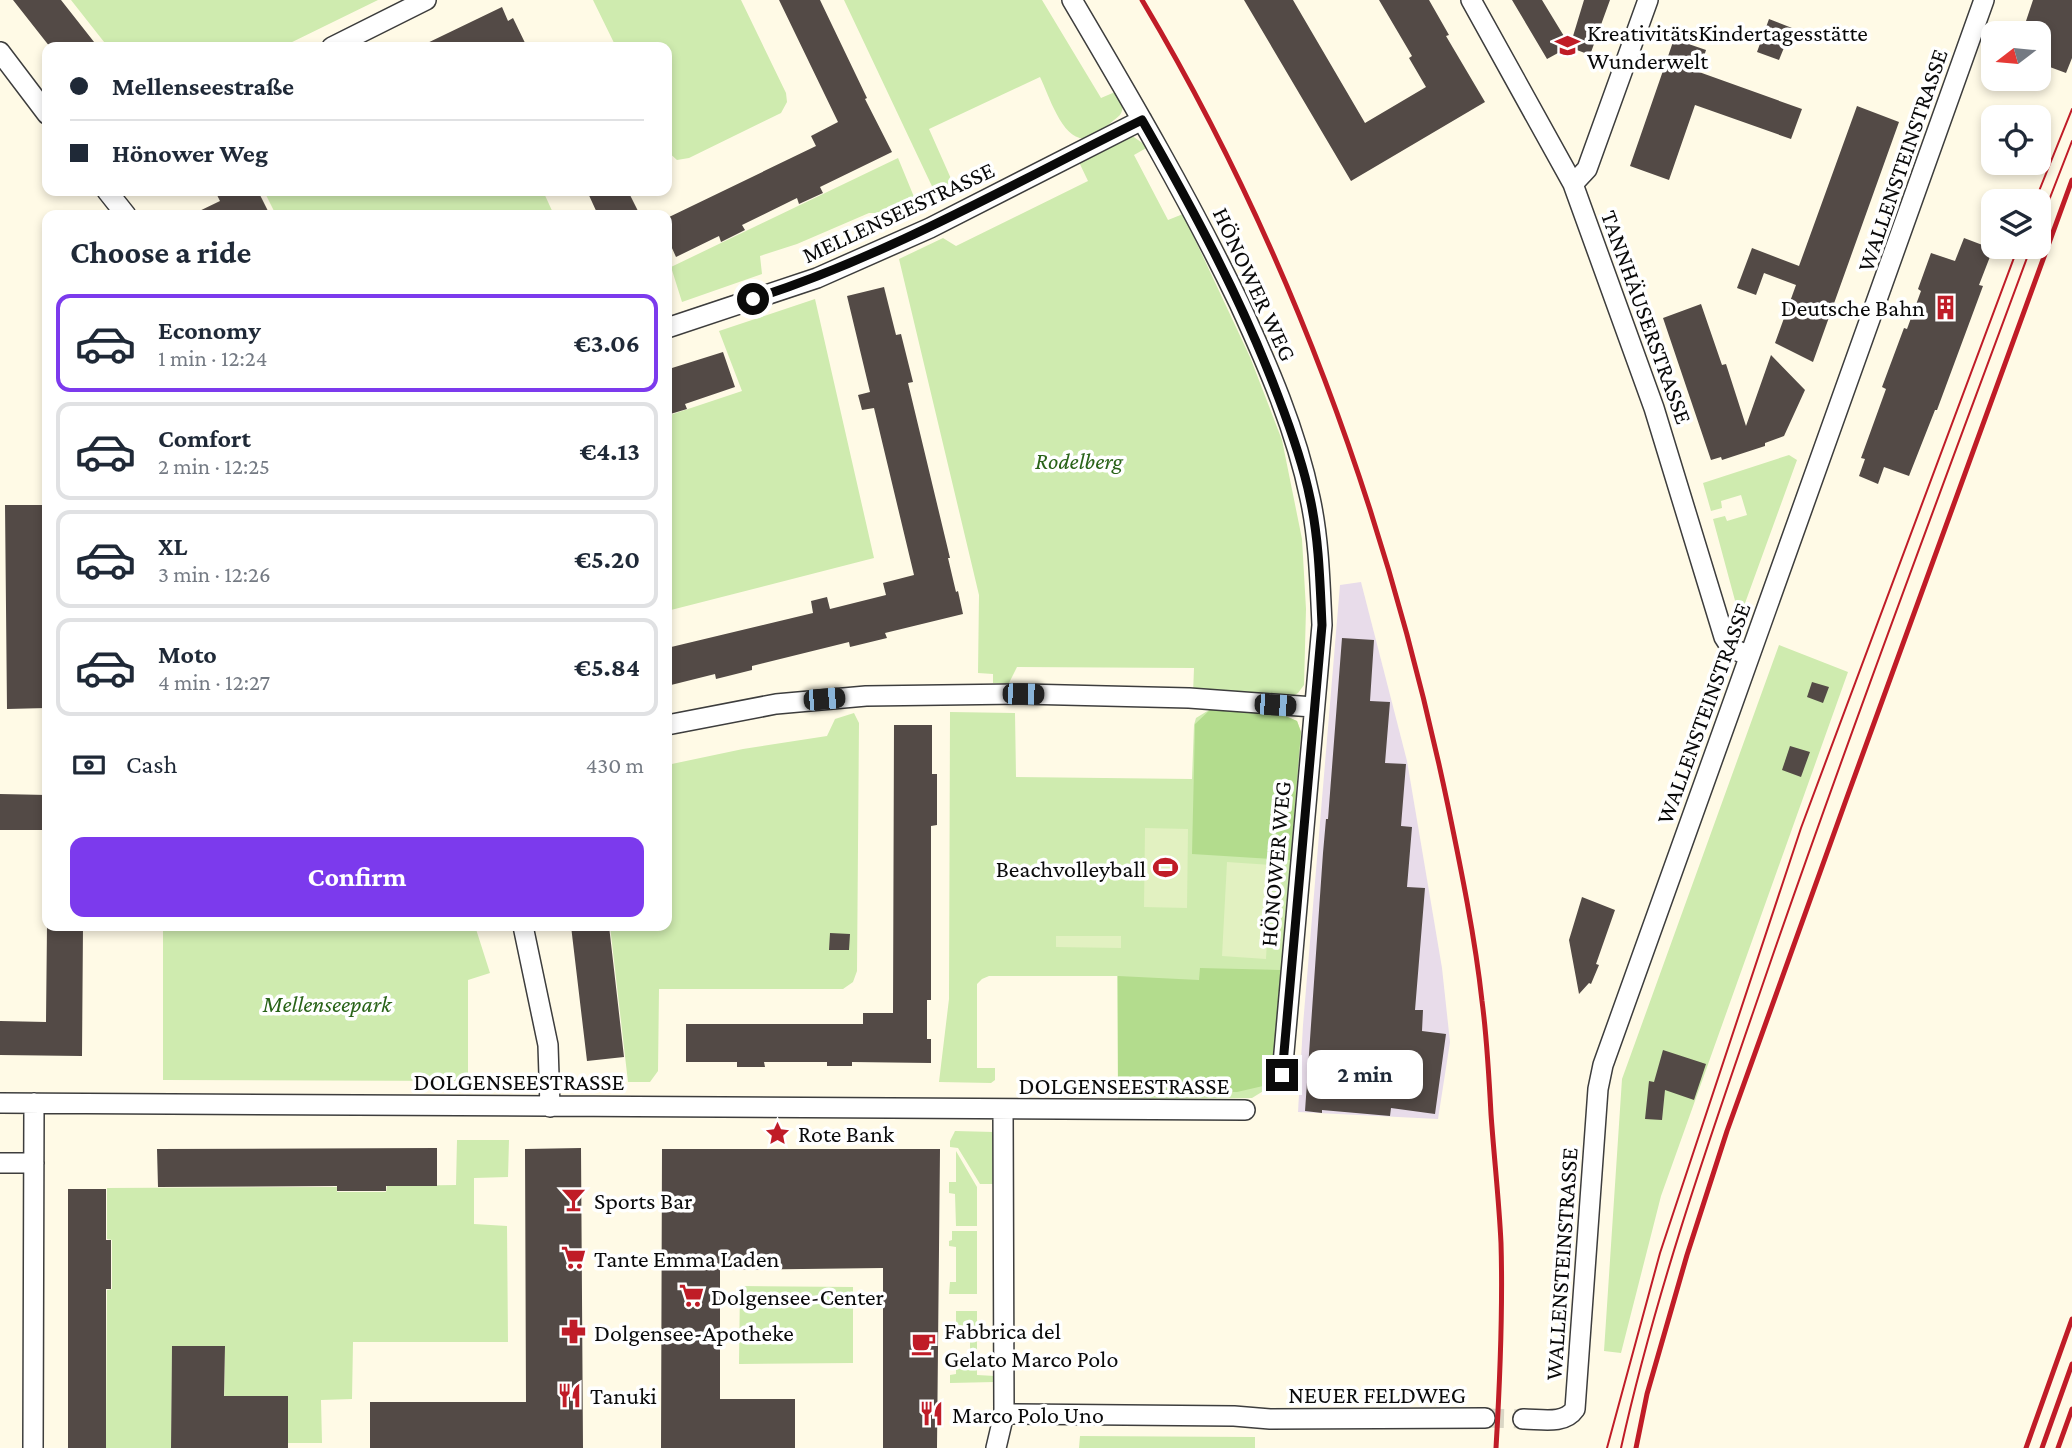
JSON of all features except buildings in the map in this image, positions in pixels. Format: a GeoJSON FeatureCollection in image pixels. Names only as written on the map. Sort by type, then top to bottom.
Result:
{"type":"FeatureCollection","features":[{"type":"Feature","properties":{"kind":"street"},"geometry":{"type":"LineString","coordinates":[[342,42],[426,0]]}},
{"type":"Feature","properties":{"kind":"street","name":"HÖNOWER WEG"},"geometry":{"type":"LineString","coordinates":[[1072,0],[1191,207],[1228,280],[1263,355],[1298,450],[1311,500],[1322,625],[1282,1075]]}},
{"type":"Feature","properties":{"kind":"street","name":"TANNHÄUSERSTRASSE"},"geometry":{"type":"LineString","coordinates":[[1471,0],[1573,184],[1654,408],[1724,637],[1731,648],[1749,656]]}},
{"type":"Feature","properties":{"kind":"street"},"geometry":{"type":"LineString","coordinates":[[1573,184],[1587,169],[1648,0]]}},
{"type":"Feature","properties":{"kind":"street","name":"WALLENSTEINSTRASSE"},"geometry":{"type":"LineString","coordinates":[[1523,1419],[1562,1419],[1571,1415],[1575,1409],[1598,1089],[1608,1053],[1984,0]]}},
{"type":"Feature","properties":{"kind":"street"},"geometry":{"type":"LineString","coordinates":[[0,52],[42,107]]}},
{"type":"Feature","properties":{"kind":"street","name":"MELLENSEESTRASSE"},"geometry":{"type":"LineString","coordinates":[[672,326],[817,278],[930,228],[1142,120]]}},
{"type":"Feature","properties":{"kind":"street"},"geometry":{"type":"LineString","coordinates":[[672,724],[776,704],[866,696],[1023,694],[1189,698],[1313,707]]}},
{"type":"Feature","properties":{"kind":"street"},"geometry":{"type":"LineString","coordinates":[[524,931],[548,1045],[550,1107]]}},
{"type":"Feature","properties":{"kind":"street","name":"DOLGENSEESTRASSE"},"geometry":{"type":"LineString","coordinates":[[0,1102],[1245,1110]]}},
{"type":"Feature","properties":{"kind":"street"},"geometry":{"type":"LineString","coordinates":[[33,1448],[34,1103]]}},
{"type":"Feature","properties":{"kind":"street","name":"DOLGENSEESTRASSE"},"geometry":{"type":"LineString","coordinates":[[996,1448],[1004,1414],[1003,1109]]}},
{"type":"Feature","properties":{"kind":"street"},"geometry":{"type":"LineString","coordinates":[[0,1163],[34,1163]]}},
{"type":"Feature","properties":{"kind":"street","name":"NEUER FELDWEG"},"geometry":{"type":"LineString","coordinates":[[1004,1414],[1234,1416],[1270,1419],[1485,1418]]}},
{"type":"Feature","properties":{"kind":"shaded area"},"geometry":{"type":"Polygon","coordinates":[[[1361,582],[1407,761],[1442,968],[1450,1042],[1438,1119],[1298,1112],[1340,585],[1361,582]]]}},
{"type":"Feature","properties":{"kind":"green space"},"geometry":{"type":"Polygon","coordinates":[[[71,0],[378,0],[292,42],[104,42],[71,0]]]}},
{"type":"Feature","properties":{"kind":"green space"},"geometry":{"type":"Polygon","coordinates":[[[593,0],[741,0],[786,93],[787,102],[781,113],[689,158],[677,160],[672,156],[672,42],[614,42],[593,0]]]}},
{"type":"Feature","properties":{"kind":"green space"},"geometry":{"type":"Polygon","coordinates":[[[844,0],[1042,0],[1101,98],[1115,92],[1122,103],[1122,112],[1095,134],[1088,138],[1079,138],[1071,134],[1058,117],[1040,77],[929,129],[956,190],[938,199],[844,0]]]}},
{"type":"Feature","properties":{"kind":"green space","name":"Rodelberg"},"geometry":{"type":"Polygon","coordinates":[[[1131,135],[1148,147],[1134,155],[1168,220],[1183,214],[1250,357],[1282,440],[1302,539],[1306,609],[1304,685],[1291,697],[1193,694],[1194,668],[1017,667],[1009,683],[993,683],[993,674],[978,673],[979,595],[899,259],[943,238],[956,246],[1088,181],[1078,160],[1131,135]]]}},
{"type":"Feature","properties":{"kind":"green space"},"geometry":{"type":"Polygon","coordinates":[[[898,158],[919,209],[894,222],[883,213],[869,213],[797,244],[760,256],[762,274],[682,302],[672,267],[898,158]]]}},
{"type":"Feature","properties":{"kind":"green space"},"geometry":{"type":"Polygon","coordinates":[[[266,196],[545,196],[552,210],[274,210],[266,196]]]}},
{"type":"Feature","properties":{"kind":"green space"},"geometry":{"type":"Polygon","coordinates":[[[815,299],[874,558],[672,610],[672,414],[742,391],[719,331],[815,299]]]}},
{"type":"Feature","properties":{"kind":"green space"},"geometry":{"type":"Polygon","coordinates":[[[1789,455],[1797,460],[1744,606],[1737,608],[1713,519],[1725,516],[1727,521],[1747,515],[1741,495],[1721,501],[1722,508],[1711,511],[1703,483],[1789,455]]]}},
{"type":"Feature","properties":{"kind":"green space"},"geometry":{"type":"Polygon","coordinates":[[[1779,645],[1848,672],[1661,1196],[1621,1353],[1604,1351],[1622,1079],[1779,645]]]}},
{"type":"Feature","properties":{"kind":"green space"},"geometry":{"type":"Polygon","coordinates":[[[1211,709],[1283,715],[1297,721],[1301,732],[1290,860],[1192,854],[1195,724],[1211,709]]]}},
{"type":"Feature","properties":{"kind":"green space"},"geometry":{"type":"Polygon","coordinates":[[[1209,710],[1283,715],[1297,721],[1301,732],[1275,1066],[1265,1090],[1252,1098],[1118,1099],[1117,976],[989,976],[982,979],[977,984],[977,1068],[995,1068],[995,1080],[991,1083],[939,1082],[949,999],[950,712],[1015,713],[1016,777],[1192,779],[1194,725],[1196,718],[1209,710]]]}},
{"type":"Feature","properties":{"kind":"green space"},"geometry":{"type":"Polygon","coordinates":[[[854,713],[859,723],[857,971],[853,982],[843,989],[659,989],[658,1071],[650,1082],[628,1082],[611,931],[672,931],[672,764],[743,749],[827,736],[835,719],[854,713]]]}},
{"type":"Feature","properties":{"kind":"green space","name":"Beachvolleyball"},"geometry":{"type":"Polygon","coordinates":[[[1145,828],[1188,829],[1187,908],[1144,907],[1145,828]]]}},
{"type":"Feature","properties":{"kind":"green space"},"geometry":{"type":"Polygon","coordinates":[[[1227,862],[1271,865],[1266,959],[1222,956],[1227,862]]]}},
{"type":"Feature","properties":{"kind":"green space","name":"Mellenseepark"},"geometry":{"type":"Polygon","coordinates":[[[163,931],[477,931],[490,973],[468,980],[468,1081],[163,1080],[163,931]]]}},
{"type":"Feature","properties":{"kind":"green space"},"geometry":{"type":"Polygon","coordinates":[[[1056,936],[1121,936],[1121,948],[1056,947],[1056,936]]]}},
{"type":"Feature","properties":{"kind":"green space"},"geometry":{"type":"Polygon","coordinates":[[[1200,968],[1281,970],[1272,1068],[1263,1086],[1237,1092],[1118,1091],[1118,976],[1199,980],[1200,968]]]}},
{"type":"Feature","properties":{"kind":"green space"},"geometry":{"type":"Polygon","coordinates":[[[955,1131],[994,1132],[995,1184],[980,1184],[958,1148],[950,1147],[955,1131]]]}},
{"type":"Feature","properties":{"kind":"green space"},"geometry":{"type":"Polygon","coordinates":[[[457,1140],[509,1140],[508,1177],[474,1178],[474,1224],[507,1226],[508,1342],[353,1342],[352,1399],[321,1400],[322,1443],[288,1443],[288,1396],[239,1396],[224,1413],[225,1346],[172,1346],[171,1448],[106,1448],[107,1290],[112,1289],[112,1240],[107,1239],[107,1188],[337,1187],[337,1192],[386,1192],[387,1186],[456,1185],[457,1140]]]}},
{"type":"Feature","properties":{"kind":"green space"},"geometry":{"type":"Polygon","coordinates":[[[956,1151],[977,1187],[977,1226],[956,1226],[955,1194],[949,1193],[949,1182],[956,1182],[956,1151]]]}},
{"type":"Feature","properties":{"kind":"green space"},"geometry":{"type":"Polygon","coordinates":[[[952,1231],[977,1231],[977,1294],[949,1294],[950,1282],[956,1282],[956,1247],[949,1246],[952,1231]]]}},
{"type":"Feature","properties":{"kind":"green space"},"geometry":{"type":"Polygon","coordinates":[[[740,1286],[853,1287],[853,1363],[739,1364],[740,1286]]]}},
{"type":"Feature","properties":{"kind":"green space"},"geometry":{"type":"Polygon","coordinates":[[[956,1311],[977,1311],[977,1375],[995,1376],[995,1382],[950,1383],[950,1375],[956,1374],[956,1355],[970,1354],[970,1326],[956,1325],[956,1311]]]}},
{"type":"Feature","properties":{"kind":"green space"},"geometry":{"type":"Polygon","coordinates":[[[1080,1436],[1255,1437],[1255,1448],[1079,1448],[1080,1436]]]}},
{"type":"Feature","properties":{"kind":"tunnel"},"geometry":{"type":"LineString","coordinates":[[1485,1418],[1523,1419]]}},
{"type":"Feature","properties":{"kind":"tram line"},"geometry":{"type":"LineString","coordinates":[[2040,189],[2072,109]]}},
{"type":"Feature","properties":{"kind":"tram line"},"geometry":{"type":"LineString","coordinates":[[2051,195],[2072,141]]}},
{"type":"Feature","properties":{"kind":"tram line"},"geometry":{"type":"LineString","coordinates":[[1607,1448],[1660,1253],[1801,828],[2014,259]]}},
{"type":"Feature","properties":{"kind":"tram line"},"geometry":{"type":"LineString","coordinates":[[1621,1448],[1651,1327],[1726,1090],[1831,790],[2027,259]]}},
{"type":"Feature","properties":{"kind":"railway"},"geometry":{"type":"LineString","coordinates":[[1142,0],[1195,94],[1244,191],[1288,290],[1328,390],[1364,492],[1424,701],[1467,903],[1485,1029],[1501,1243],[1501,1346],[1496,1448]]}},
{"type":"Feature","properties":{"kind":"railway"},"geometry":{"type":"LineString","coordinates":[[1636,1448],[1647,1394],[1687,1255],[1727,1131],[2072,180]]}},
{"type":"Feature","properties":{"kind":"railway"},"geometry":{"type":"LineString","coordinates":[[2026,1448],[2072,1319]]}},
{"type":"Feature","properties":{"kind":"railway"},"geometry":{"type":"LineString","coordinates":[[2042,1448],[2072,1364]]}},
{"type":"Feature","properties":{"kind":"railway"},"geometry":{"type":"LineString","coordinates":[[2058,1448],[2072,1409]]}},
{"type":"Feature","properties":{"kind":"place","name":"KreativitätsKindertagesstätte Wunderwelt"},"geometry":{"type":"Point","coordinates":[1567,46]}},
{"type":"Feature","properties":{"kind":"place","name":"Deutsche Bahn"},"geometry":{"type":"Point","coordinates":[1945,307]}},
{"type":"Feature","properties":{"kind":"place","name":"Beachvolleyball"},"geometry":{"type":"Point","coordinates":[1166,868]}},
{"type":"Feature","properties":{"kind":"place","name":"Rote Bank"},"geometry":{"type":"Point","coordinates":[778,1133]}},
{"type":"Feature","properties":{"kind":"place","name":"Sports Bar"},"geometry":{"type":"Point","coordinates":[574,1200]}},
{"type":"Feature","properties":{"kind":"place","name":"Tante Emma Laden"},"geometry":{"type":"Point","coordinates":[574,1258]}},
{"type":"Feature","properties":{"kind":"place","name":"Dolgensee-Center"},"geometry":{"type":"Point","coordinates":[691,1296]}},
{"type":"Feature","properties":{"kind":"place","name":"Dolgensee-Apotheke"},"geometry":{"type":"Point","coordinates":[574,1332]}},
{"type":"Feature","properties":{"kind":"place","name":"Fabbrica del Gelato Marco Polo"},"geometry":{"type":"Point","coordinates":[924,1344]}},
{"type":"Feature","properties":{"kind":"place","name":"Tanuki"},"geometry":{"type":"Point","coordinates":[570,1395]}},
{"type":"Feature","properties":{"kind":"place","name":"Marco Polo Uno"},"geometry":{"type":"Point","coordinates":[932,1414]}},
{"type":"Feature","properties":{"kind":"route"},"geometry":{"type":"LineString","coordinates":[[753,299],[817,278],[930,228],[1142,120],[1222,267],[1263,355],[1298,450],[1311,500],[1322,625],[1282,1075]]}}]}
